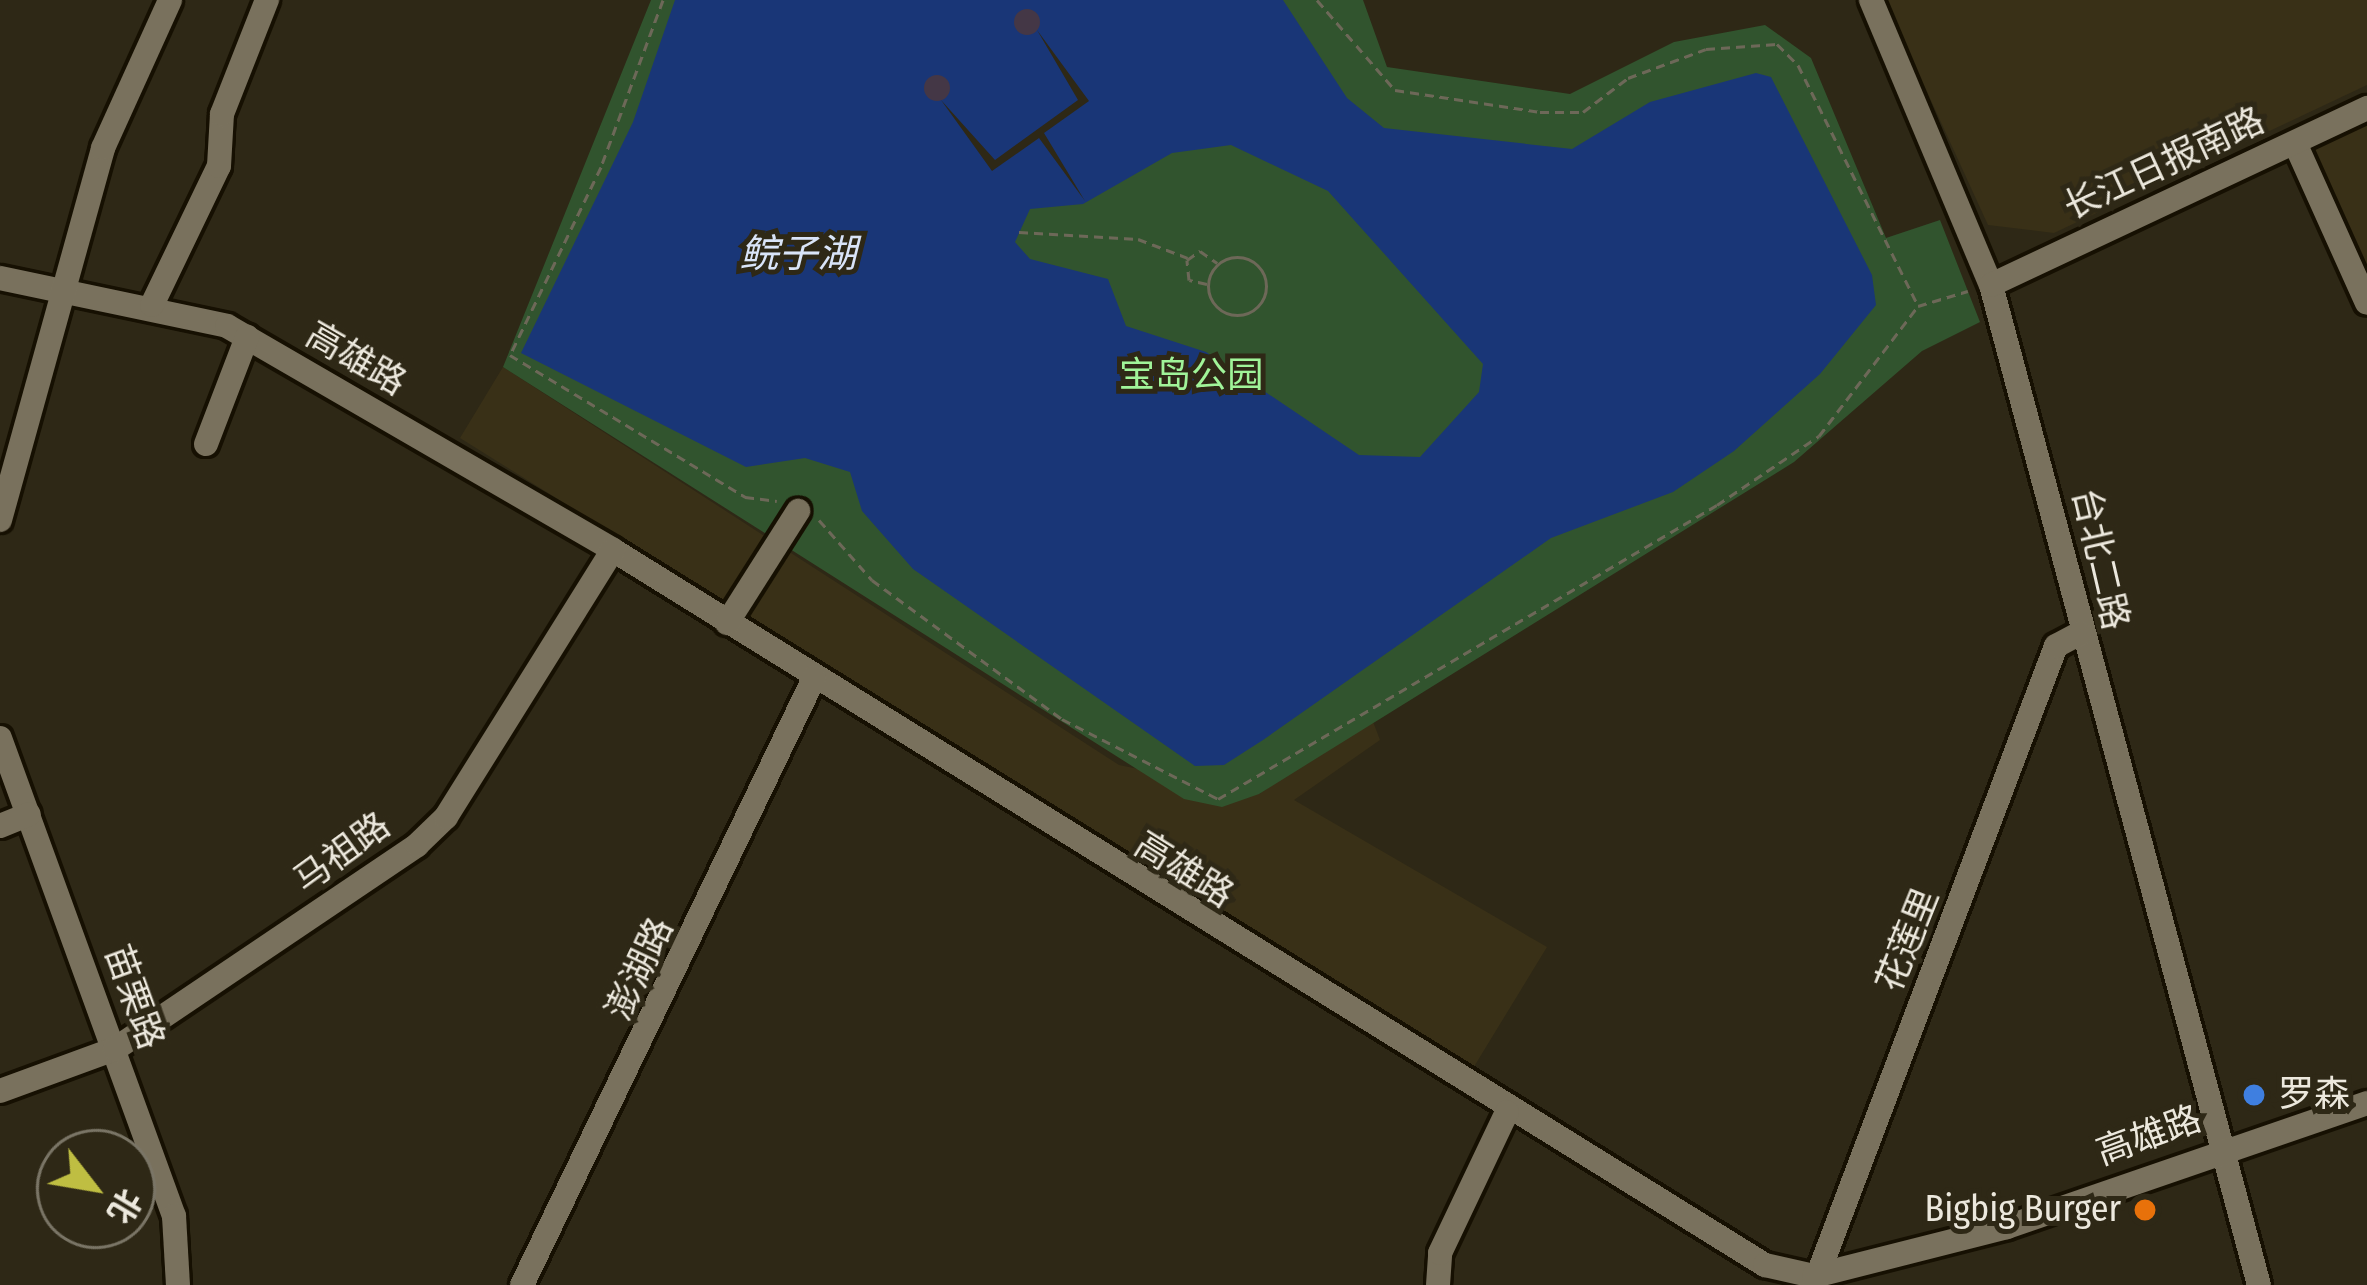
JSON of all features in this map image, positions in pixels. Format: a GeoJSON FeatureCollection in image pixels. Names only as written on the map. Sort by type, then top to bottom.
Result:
{"type":"FeatureCollection","features":[{"type":"Feature","properties":{"kind":"street"},"geometry":{"type":"LineString","coordinates":[[0,520],[70,287],[103,148],[170,0]]}},
{"type":"Feature","properties":{"kind":"street"},"geometry":{"type":"LineString","coordinates":[[152,305],[219,166],[222,114],[267,0]]}},
{"type":"Feature","properties":{"kind":"street","name":"台北二路"},"geometry":{"type":"LineString","coordinates":[[1871,0],[1991,285],[2080,633],[2260,1285]]}},
{"type":"Feature","properties":{"kind":"street","name":"长江日报南路"},"geometry":{"type":"LineString","coordinates":[[1991,285],[2367,108]]}},
{"type":"Feature","properties":{"kind":"street"},"geometry":{"type":"LineString","coordinates":[[2295,142],[2367,303]]}},
{"type":"Feature","properties":{"kind":"street","name":"高雄路"},"geometry":{"type":"LineString","coordinates":[[0,278],[152,305],[247,337],[613,550],[1507,1112],[1765,1265],[1814,1280],[2007,1226],[2223,1147],[2367,1103]]}},
{"type":"Feature","properties":{"kind":"street"},"geometry":{"type":"LineString","coordinates":[[206,444],[247,337]]}},
{"type":"Feature","properties":{"kind":"street"},"geometry":{"type":"LineString","coordinates":[[727,623],[798,511]]}},
{"type":"Feature","properties":{"kind":"street","name":"马祖路"},"geometry":{"type":"LineString","coordinates":[[0,1091],[115,1049],[446,817],[613,550]]}},
{"type":"Feature","properties":{"kind":"street","name":"花莲里"},"geometry":{"type":"LineString","coordinates":[[1814,1280],[2056,646],[2080,633]]}},
{"type":"Feature","properties":{"kind":"street","name":"澎湖路"},"geometry":{"type":"LineString","coordinates":[[522,1285],[814,678]]}},
{"type":"Feature","properties":{"kind":"street","name":"苗栗路"},"geometry":{"type":"LineString","coordinates":[[0,738],[173,1216],[178,1285]]}},
{"type":"Feature","properties":{"kind":"street"},"geometry":{"type":"LineString","coordinates":[[0,826],[28,814]]}},
{"type":"Feature","properties":{"kind":"street"},"geometry":{"type":"LineString","coordinates":[[1438,1285],[1440,1252],[1507,1112]]}},
{"type":"Feature","properties":{"kind":"path"},"geometry":{"type":"LineString","coordinates":[[663,0],[601,167],[510,355],[745,497],[798,511],[836,531],[914,613],[1062,719],[1218,799],[1252,788],[1362,709],[1819,436],[1918,306],[1991,285]]}},
{"type":"Feature","properties":{"kind":"path"},"geometry":{"type":"LineString","coordinates":[[1317,0],[1395,90],[1540,112],[1583,112],[1628,78],[1706,49],[1777,44],[1798,65],[1879,248],[1918,306]]}},
{"type":"Feature","properties":{"kind":"path"},"geometry":{"type":"LineString","coordinates":[[1018,232],[1138,239],[1188,258],[1206,252],[1218,264],[1256,263],[1264,298],[1234,315],[1208,284],[1189,280],[1188,258]]}},
{"type":"Feature","properties":{"kind":"path"},"geometry":{"type":"LineString","coordinates":[[1208,284],[1218,264]]}},
{"type":"Feature","properties":{"kind":"shaded area"},"geometry":{"type":"Polygon","coordinates":[[[1885,0],[2367,0],[2367,85],[2054,233],[1988,225],[1885,0]]]}},
{"type":"Feature","properties":{"kind":"shaded area"},"geometry":{"type":"Polygon","coordinates":[[[2367,119],[2367,282],[2302,150],[2367,119]]]}},
{"type":"Feature","properties":{"kind":"shaded area"},"geometry":{"type":"Polygon","coordinates":[[[503,367],[1119,765],[1259,794],[1372,719],[1380,740],[1294,800],[1547,947],[1472,1070],[460,438],[503,367]]]}},
{"type":"Feature","properties":{"kind":"green space","name":"鲩子湖"},"geometry":{"type":"Polygon","coordinates":[[[651,0],[1363,0],[1387,67],[1570,94],[1674,42],[1765,25],[1811,58],[1886,238],[1940,220],[1980,322],[1922,351],[1794,462],[1259,794],[1222,807],[1184,799],[503,367],[651,0]]]}},
{"type":"Feature","properties":{"kind":"water","name":"鲩子湖"},"geometry":{"type":"Polygon","coordinates":[[[675,0],[1283,0],[1347,98],[1384,128],[1572,149],[1650,102],[1756,73],[1771,77],[1872,275],[1876,305],[1820,374],[1734,451],[1673,492],[1551,538],[1224,765],[1195,766],[913,569],[862,511],[850,472],[805,458],[746,467],[521,353],[633,122],[675,0]],[[1231,145],[1172,153],[1083,204],[1030,209],[1015,242],[1030,259],[1108,279],[1126,326],[1206,352],[1359,455],[1420,457],[1479,392],[1483,364],[1328,191],[1231,145]]]}},
{"type":"Feature","properties":{"kind":"pier"},"geometry":{"type":"Polygon","coordinates":[[[1037,30],[1089,101],[1044,133],[1085,201],[1039,138],[992,171],[941,100],[995,160],[1078,100],[1037,30]]]}},
{"type":"Feature","properties":{"kind":"building"},"geometry":{"type":"Polygon","coordinates":[[[1027,9],[1040,22],[1027,35],[1014,22],[1027,9]]]}},
{"type":"Feature","properties":{"kind":"building"},"geometry":{"type":"Polygon","coordinates":[[[937,75],[950,88],[937,101],[924,88],[937,75]]]}},
{"type":"Feature","properties":{"kind":"place","name":"罗森"},"geometry":{"type":"Point","coordinates":[2254,1095]}},
{"type":"Feature","properties":{"kind":"place","name":"Bigbig Burger"},"geometry":{"type":"Point","coordinates":[2145,1210]}},
{"type":"Feature","properties":{"kind":"park label","name":"宝岛公园"},"geometry":{"type":"Point","coordinates":[1191,376]}}]}
